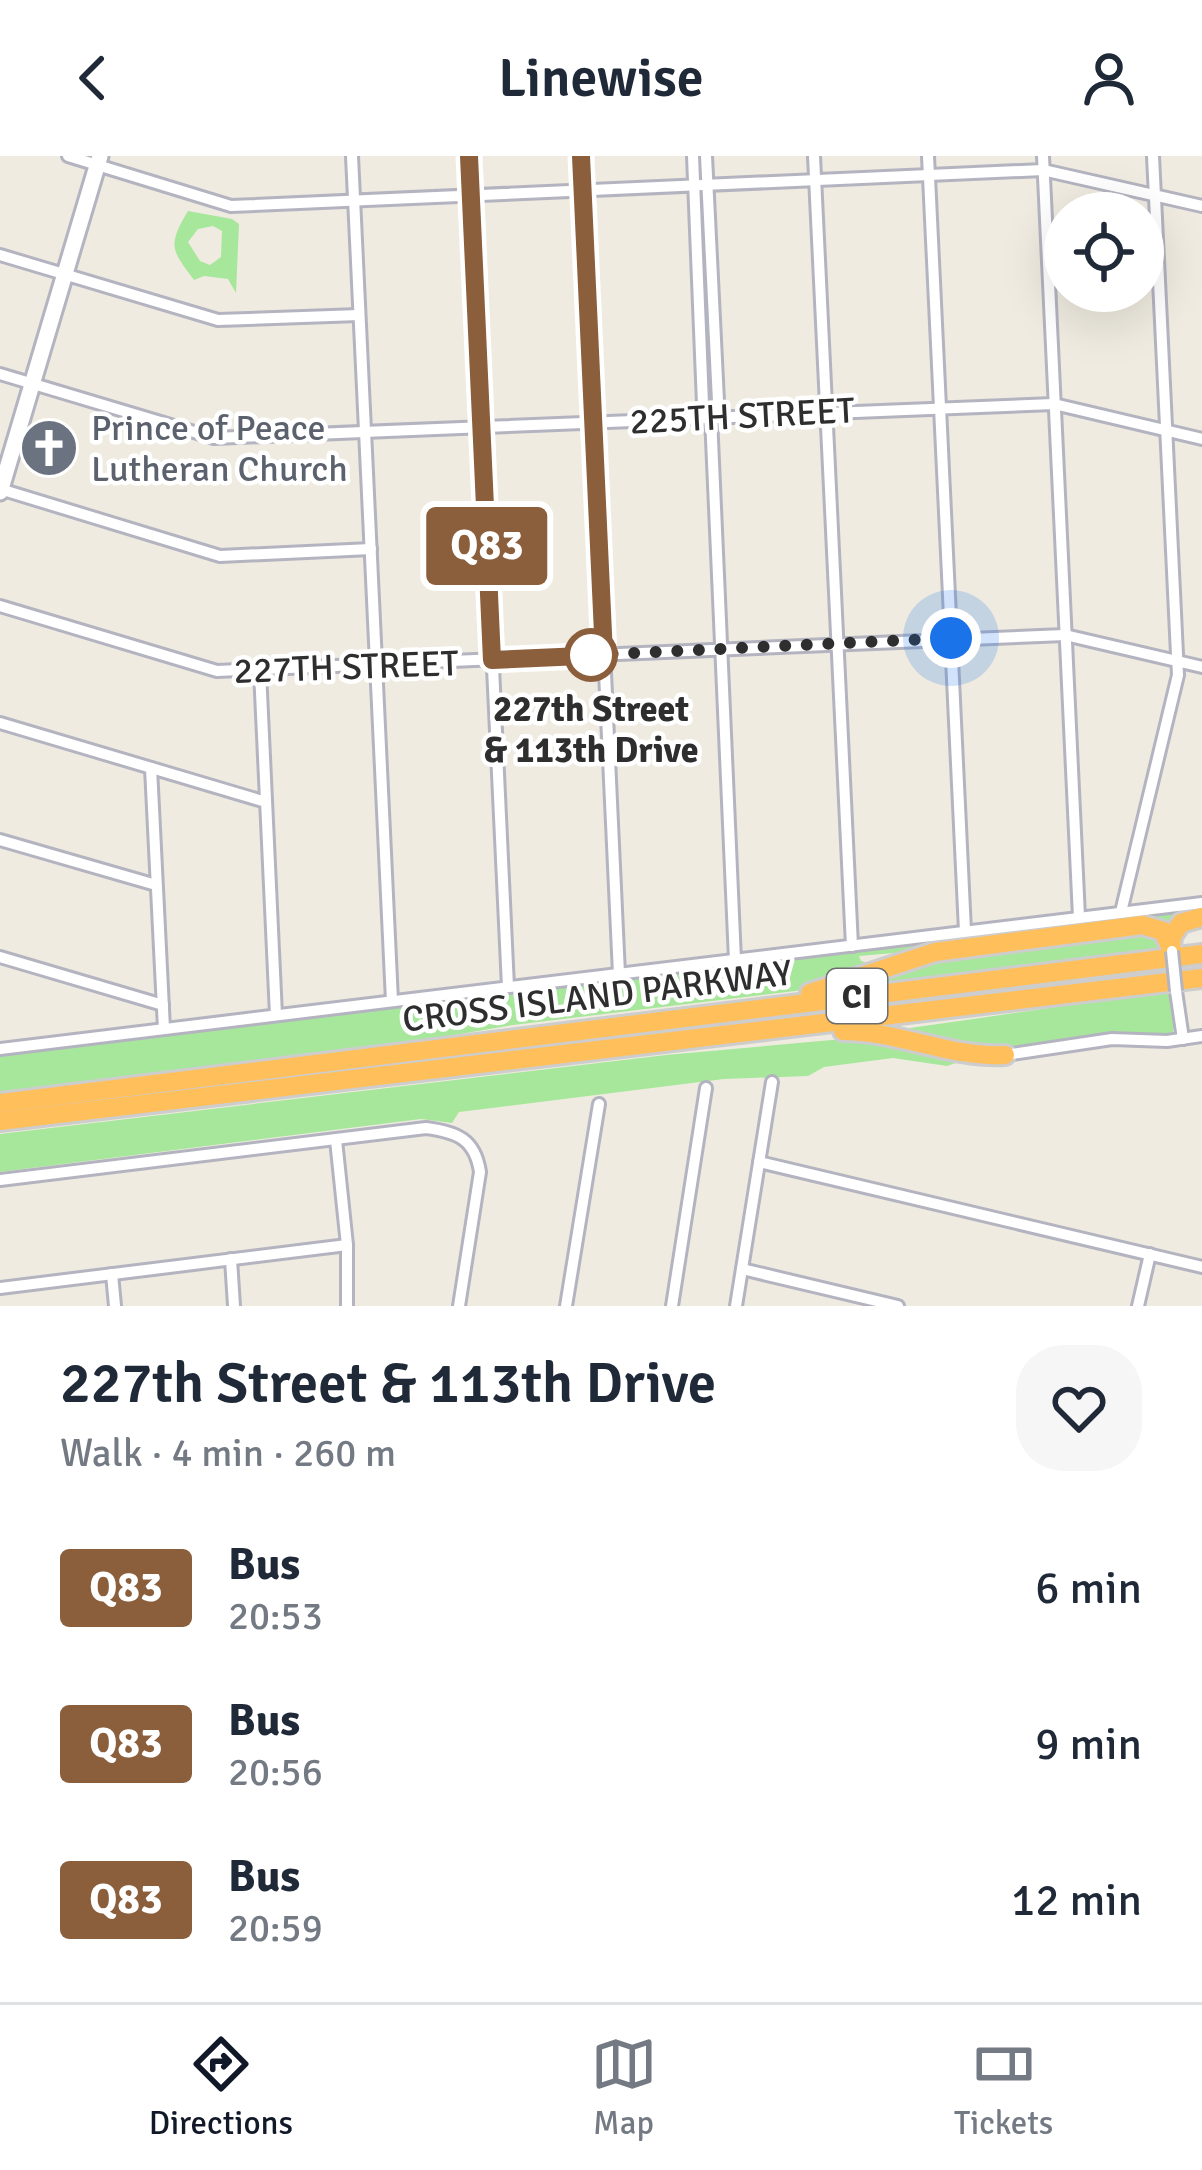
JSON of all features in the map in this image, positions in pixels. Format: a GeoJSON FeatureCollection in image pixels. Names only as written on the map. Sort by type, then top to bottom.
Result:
{"type":"FeatureCollection","features":[{"type":"Feature","properties":{"kind":"highway"},"geometry":{"type":"LineString","coordinates":[[1172,951],[1172,936],[1181,923],[1202,917]]}},
{"type":"Feature","properties":{"kind":"highway"},"geometry":{"type":"LineString","coordinates":[[753,1009],[959,947],[1145,924],[1163,931],[1172,951]]}},
{"type":"Feature","properties":{"kind":"highway","name":"CROSS ISLAND PARKWAY"},"geometry":{"type":"LineString","coordinates":[[0,1103],[1202,955]]}},
{"type":"Feature","properties":{"kind":"highway","name":"CROSS ISLAND PARKWAY"},"geometry":{"type":"LineString","coordinates":[[0,1121],[1202,978]]}},
{"type":"Feature","properties":{"kind":"highway"},"geometry":{"type":"LineString","coordinates":[[748,1033],[865,1031],[968,1054],[1005,1054]]}},
{"type":"Feature","properties":{"kind":"main road"},"geometry":{"type":"LineString","coordinates":[[0,490],[99,160]]}},
{"type":"Feature","properties":{"kind":"street"},"geometry":{"type":"LineString","coordinates":[[68,156],[99,160],[231,206],[929,173],[1043,163],[1144,192]]}},
{"type":"Feature","properties":{"kind":"street"},"geometry":{"type":"LineString","coordinates":[[352,156],[392,1001]]}},
{"type":"Feature","properties":{"kind":"street"},"geometry":{"type":"LineString","coordinates":[[469,156],[508,987]]}},
{"type":"Feature","properties":{"kind":"street"},"geometry":{"type":"LineString","coordinates":[[580,156],[620,974]]}},
{"type":"Feature","properties":{"kind":"street"},"geometry":{"type":"LineString","coordinates":[[693,156],[704,404],[711,417]]}},
{"type":"Feature","properties":{"kind":"street"},"geometry":{"type":"LineString","coordinates":[[706,156],[718,401],[711,417],[735,960]]}},
{"type":"Feature","properties":{"kind":"street"},"geometry":{"type":"LineString","coordinates":[[814,156],[852,946]]}},
{"type":"Feature","properties":{"kind":"street"},"geometry":{"type":"LineString","coordinates":[[928,156],[964,931]]}},
{"type":"Feature","properties":{"kind":"street"},"geometry":{"type":"LineString","coordinates":[[1153,156],[1155,192]]}},
{"type":"Feature","properties":{"kind":"street"},"geometry":{"type":"LineString","coordinates":[[1043,163],[1079,917]]}},
{"type":"Feature","properties":{"kind":"street"},"geometry":{"type":"LineString","coordinates":[[1164,197],[1202,206]]}},
{"type":"Feature","properties":{"kind":"street"},"geometry":{"type":"LineString","coordinates":[[0,255],[218,320],[359,315]]}},
{"type":"Feature","properties":{"kind":"street"},"geometry":{"type":"LineString","coordinates":[[699,300],[714,299]]}},
{"type":"Feature","properties":{"kind":"street"},"geometry":{"type":"LineString","coordinates":[[1121,912],[1178,675],[1160,312]]}},
{"type":"Feature","properties":{"kind":"street","name":"225TH STREET"},"geometry":{"type":"LineString","coordinates":[[0,374],[214,438],[1054,404],[1202,439]]}},
{"type":"Feature","properties":{"kind":"street"},"geometry":{"type":"LineString","coordinates":[[0,490],[220,556],[370,549]]}},
{"type":"Feature","properties":{"kind":"street","name":"227TH STREET"},"geometry":{"type":"LineString","coordinates":[[0,606],[217,671],[1065,635],[1202,667]]}},
{"type":"Feature","properties":{"kind":"street"},"geometry":{"type":"LineString","coordinates":[[260,671],[276,1016]]}},
{"type":"Feature","properties":{"kind":"street"},"geometry":{"type":"LineString","coordinates":[[0,723],[266,802]]}},
{"type":"Feature","properties":{"kind":"street"},"geometry":{"type":"LineString","coordinates":[[152,769],[164,1029]]}},
{"type":"Feature","properties":{"kind":"street"},"geometry":{"type":"LineString","coordinates":[[0,839],[156,885]]}},
{"type":"Feature","properties":{"kind":"street","name":"CROSS ISLAND PARKWAY"},"geometry":{"type":"LineString","coordinates":[[0,1049],[1202,903]]}},
{"type":"Feature","properties":{"kind":"street"},"geometry":{"type":"LineString","coordinates":[[1172,951],[1183,1040]]}},
{"type":"Feature","properties":{"kind":"street"},"geometry":{"type":"LineString","coordinates":[[0,957],[163,1004]]}},
{"type":"Feature","properties":{"kind":"street"},"geometry":{"type":"LineString","coordinates":[[1005,1054],[1112,1039],[1202,1036]]}},
{"type":"Feature","properties":{"kind":"street"},"geometry":{"type":"LineString","coordinates":[[736,1306],[772,1082]]}},
{"type":"Feature","properties":{"kind":"street"},"geometry":{"type":"LineString","coordinates":[[672,1306],[706,1088]]}},
{"type":"Feature","properties":{"kind":"street"},"geometry":{"type":"LineString","coordinates":[[566,1306],[599,1105]]}},
{"type":"Feature","properties":{"kind":"street"},"geometry":{"type":"LineString","coordinates":[[0,1180],[426,1128],[449,1131],[466,1138],[478,1155],[480,1172],[459,1306]]}},
{"type":"Feature","properties":{"kind":"street"},"geometry":{"type":"LineString","coordinates":[[337,1140],[347,1306]]}},
{"type":"Feature","properties":{"kind":"street"},"geometry":{"type":"LineString","coordinates":[[759,1162],[1202,1267]]}},
{"type":"Feature","properties":{"kind":"street"},"geometry":{"type":"LineString","coordinates":[[2,1306],[0,1288],[346,1245]]}},
{"type":"Feature","properties":{"kind":"street"},"geometry":{"type":"LineString","coordinates":[[1138,1306],[1150,1255]]}},
{"type":"Feature","properties":{"kind":"street"},"geometry":{"type":"LineString","coordinates":[[231,1259],[234,1306]]}},
{"type":"Feature","properties":{"kind":"street"},"geometry":{"type":"LineString","coordinates":[[742,1269],[898,1306]]}},
{"type":"Feature","properties":{"kind":"street"},"geometry":{"type":"LineString","coordinates":[[112,1274],[115,1306]]}},
{"type":"Feature","properties":{"kind":"green space"},"geometry":{"type":"Polygon","coordinates":[[[188,211],[239,224],[236,293],[228,279],[204,276],[194,280],[181,262],[175,241],[188,211]],[[213,226],[198,229],[188,242],[200,261],[210,265],[221,257],[222,231],[213,226]]]}},
{"type":"Feature","properties":{"kind":"green space"},"geometry":{"type":"Polygon","coordinates":[[[1202,910],[1169,929],[859,956],[873,964],[812,989],[513,1025],[379,1048],[0,1092],[0,1056],[1202,910]]]}},
{"type":"Feature","properties":{"kind":"green space"},"geometry":{"type":"Polygon","coordinates":[[[1145,932],[1162,943],[1164,952],[852,990],[912,964],[1145,932]]]}},
{"type":"Feature","properties":{"kind":"green space"},"geometry":{"type":"Polygon","coordinates":[[[1169,991],[1174,1027],[1162,1036],[1126,1032],[979,1050],[896,1030],[1169,991]]]}},
{"type":"Feature","properties":{"kind":"green space"},"geometry":{"type":"Polygon","coordinates":[[[865,1037],[964,1060],[947,1066],[893,1058],[824,1067],[808,1076],[724,1079],[459,1112],[452,1123],[421,1119],[0,1172],[0,1134],[666,1055],[865,1037]]]}},
{"type":"Feature","properties":{"kind":"bus line","name":"Q83"},"geometry":{"type":"LineString","coordinates":[[469,156],[492,660],[604,655],[581,156]]}},
{"type":"Feature","properties":{"kind":"place","name":"Prince of Peace Lutheran Church"},"geometry":{"type":"Point","coordinates":[49,448]}},
{"type":"Feature","properties":{"kind":"place","name":"227th Street & 113th Drive"},"geometry":{"type":"Point","coordinates":[591,655]}},
{"type":"Feature","properties":{"kind":"route"},"geometry":{"type":"LineString","coordinates":[[591,655],[951,638]]}}]}
